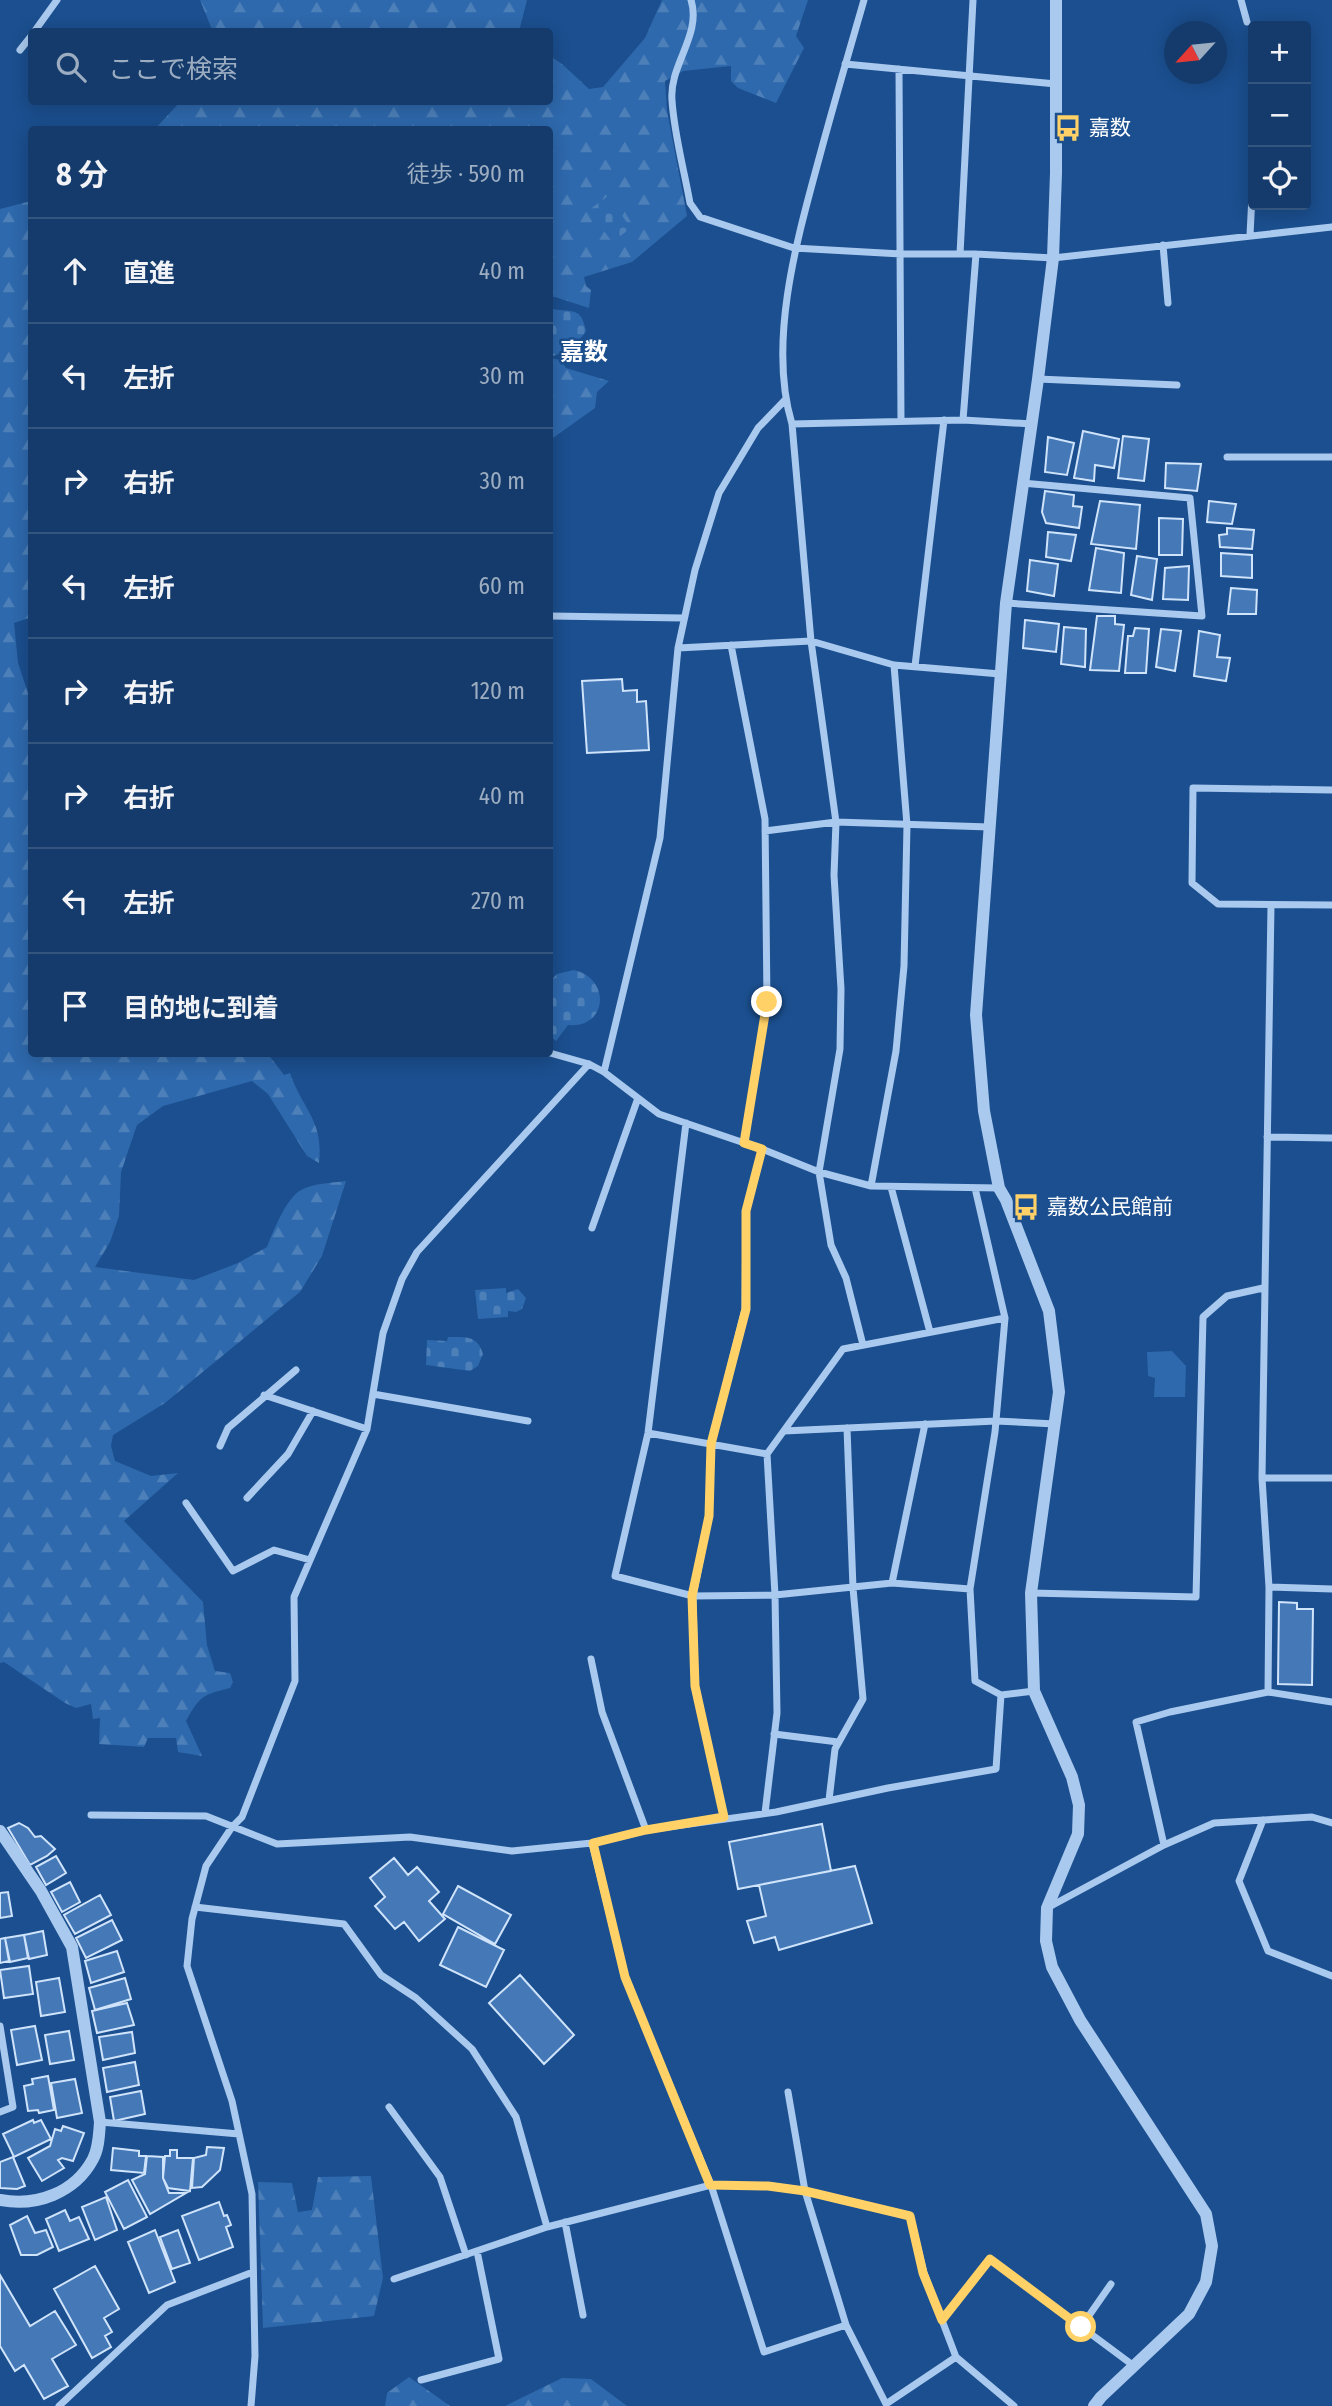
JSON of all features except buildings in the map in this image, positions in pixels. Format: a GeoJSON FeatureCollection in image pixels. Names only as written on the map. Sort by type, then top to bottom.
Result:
{"type":"FeatureCollection","features":[{"type":"Feature","properties":{"kind":"street"},"geometry":{"type":"LineString","coordinates":[[37,28],[57,0]]}},
{"type":"Feature","properties":{"kind":"street"},"geometry":{"type":"LineString","coordinates":[[691,0],[694,9],[692,28],[674,71],[671,99],[690,202],[700,217],[794,248],[1053,258],[1332,227]]}},
{"type":"Feature","properties":{"kind":"street"},"geometry":{"type":"LineString","coordinates":[[863,1345],[846,1278],[831,1245],[819,1172],[841,1049],[841,989],[834,875],[836,822],[811,641],[792,424],[785,400],[783,377],[794,248],[864,0]]}},
{"type":"Feature","properties":{"kind":"street"},"geometry":{"type":"LineString","coordinates":[[960,254],[973,0]]}},
{"type":"Feature","properties":{"kind":"street"},"geometry":{"type":"LineString","coordinates":[[1056,0],[1053,258],[1006,603],[976,1015],[984,1111],[999,1188],[1049,1311],[1059,1392],[1031,1593],[1034,1691],[1072,1777],[1079,1805],[1079,1834],[1047,1908],[1046,1941],[1052,1967],[1080,2020],[1206,2214],[1213,2246],[1206,2282],[1189,2314],[1094,2406]]}},
{"type":"Feature","properties":{"kind":"street"},"geometry":{"type":"LineString","coordinates":[[1241,0],[1247,22]]}},
{"type":"Feature","properties":{"kind":"street"},"geometry":{"type":"LineString","coordinates":[[20,50],[28,40]]}},
{"type":"Feature","properties":{"kind":"street"},"geometry":{"type":"LineString","coordinates":[[845,64],[1056,83]]}},
{"type":"Feature","properties":{"kind":"street"},"geometry":{"type":"LineString","coordinates":[[899,69],[901,421]]}},
{"type":"Feature","properties":{"kind":"street"},"geometry":{"type":"LineString","coordinates":[[1250,235],[1251,210]]}},
{"type":"Feature","properties":{"kind":"street"},"geometry":{"type":"LineString","coordinates":[[1163,246],[1168,303]]}},
{"type":"Feature","properties":{"kind":"street"},"geometry":{"type":"LineString","coordinates":[[964,420],[976,254]]}},
{"type":"Feature","properties":{"kind":"street"},"geometry":{"type":"LineString","coordinates":[[1038,379],[1177,384]]}},
{"type":"Feature","properties":{"kind":"street"},"geometry":{"type":"LineString","coordinates":[[604,1072],[660,838],[678,648],[695,570],[719,493],[758,428],[785,400]]}},
{"type":"Feature","properties":{"kind":"street"},"geometry":{"type":"LineString","coordinates":[[792,424],[944,420],[1032,424]]}},
{"type":"Feature","properties":{"kind":"street"},"geometry":{"type":"LineString","coordinates":[[915,666],[944,420]]}},
{"type":"Feature","properties":{"kind":"street"},"geometry":{"type":"LineString","coordinates":[[1227,457],[1332,457]]}},
{"type":"Feature","properties":{"kind":"street"},"geometry":{"type":"LineString","coordinates":[[1006,603],[1202,616],[1190,498],[1022,483]]}},
{"type":"Feature","properties":{"kind":"street"},"geometry":{"type":"LineString","coordinates":[[553,616],[683,618]]}},
{"type":"Feature","properties":{"kind":"street"},"geometry":{"type":"LineString","coordinates":[[678,648],[811,641],[894,664],[1000,674]]}},
{"type":"Feature","properties":{"kind":"street"},"geometry":{"type":"LineString","coordinates":[[731,645],[765,819],[767,1002],[744,1143]]}},
{"type":"Feature","properties":{"kind":"street"},"geometry":{"type":"LineString","coordinates":[[871,1186],[896,1051],[904,966],[907,825],[894,664]]}},
{"type":"Feature","properties":{"kind":"street"},"geometry":{"type":"LineString","coordinates":[[1332,790],[1193,788],[1192,883],[1218,904],[1332,905]]}},
{"type":"Feature","properties":{"kind":"street"},"geometry":{"type":"LineString","coordinates":[[765,831],[836,822],[989,827]]}},
{"type":"Feature","properties":{"kind":"street"},"geometry":{"type":"LineString","coordinates":[[1268,1692],[1269,1587],[1262,1478],[1271,905]]}},
{"type":"Feature","properties":{"kind":"street"},"geometry":{"type":"LineString","coordinates":[[553,1055],[589,1063],[659,1114],[762,1149],[819,1172],[871,1186],[999,1188]]}},
{"type":"Feature","properties":{"kind":"street"},"geometry":{"type":"LineString","coordinates":[[251,2406],[255,2356],[252,2194],[232,2101],[187,1966],[195,1907],[206,1866],[232,1827],[242,1817],[295,1681],[294,1597],[367,1429],[383,1333],[402,1279],[417,1252],[589,1063]]}},
{"type":"Feature","properties":{"kind":"street"},"geometry":{"type":"LineString","coordinates":[[592,1228],[638,1098]]}},
{"type":"Feature","properties":{"kind":"street"},"geometry":{"type":"LineString","coordinates":[[686,1124],[648,1433],[615,1576],[692,1596],[775,1595],[892,1583],[970,1589]]}},
{"type":"Feature","properties":{"kind":"street"},"geometry":{"type":"LineString","coordinates":[[1267,1137],[1332,1138]]}},
{"type":"Feature","properties":{"kind":"street"},"geometry":{"type":"LineString","coordinates":[[724,1817],[695,1686],[692,1596],[709,1516],[711,1444],[746,1309],[746,1211],[762,1149]]}},
{"type":"Feature","properties":{"kind":"street"},"geometry":{"type":"LineString","coordinates":[[891,1187],[930,1332]]}},
{"type":"Feature","properties":{"kind":"street"},"geometry":{"type":"LineString","coordinates":[[975,1188],[1005,1318],[996,1421],[970,1589],[975,1681],[1001,1695],[1034,1691]]}},
{"type":"Feature","properties":{"kind":"street"},"geometry":{"type":"LineString","coordinates":[[1031,1593],[1196,1597],[1203,1317],[1227,1296],[1263,1288]]}},
{"type":"Feature","properties":{"kind":"street"},"geometry":{"type":"LineString","coordinates":[[765,1813],[777,1713],[775,1595],[767,1454],[843,1349],[1005,1318]]}},
{"type":"Feature","properties":{"kind":"street"},"geometry":{"type":"LineString","coordinates":[[220,1446],[228,1427],[296,1370]]}},
{"type":"Feature","properties":{"kind":"street"},"geometry":{"type":"LineString","coordinates":[[373,1394],[528,1420]]}},
{"type":"Feature","properties":{"kind":"street"},"geometry":{"type":"LineString","coordinates":[[264,1395],[367,1429]]}},
{"type":"Feature","properties":{"kind":"street"},"geometry":{"type":"LineString","coordinates":[[247,1498],[288,1454],[313,1411]]}},
{"type":"Feature","properties":{"kind":"street"},"geometry":{"type":"LineString","coordinates":[[784,1431],[996,1421],[1055,1424]]}},
{"type":"Feature","properties":{"kind":"street"},"geometry":{"type":"LineString","coordinates":[[892,1583],[925,1424]]}},
{"type":"Feature","properties":{"kind":"street"},"geometry":{"type":"LineString","coordinates":[[829,1800],[835,1749],[863,1699],[853,1588],[847,1428]]}},
{"type":"Feature","properties":{"kind":"street"},"geometry":{"type":"LineString","coordinates":[[648,1433],[767,1454]]}},
{"type":"Feature","properties":{"kind":"street"},"geometry":{"type":"LineString","coordinates":[[1262,1478],[1332,1478]]}},
{"type":"Feature","properties":{"kind":"street"},"geometry":{"type":"LineString","coordinates":[[186,1503],[233,1571],[274,1550],[310,1560]]}},
{"type":"Feature","properties":{"kind":"street"},"geometry":{"type":"LineString","coordinates":[[1269,1587],[1332,1589]]}},
{"type":"Feature","properties":{"kind":"street"},"geometry":{"type":"LineString","coordinates":[[591,1659],[602,1712],[646,1830]]}},
{"type":"Feature","properties":{"kind":"street"},"geometry":{"type":"LineString","coordinates":[[1164,1845],[1136,1722],[1268,1692],[1332,1702]]}},
{"type":"Feature","properties":{"kind":"street"},"geometry":{"type":"LineString","coordinates":[[91,1815],[206,1816],[277,1844],[410,1837],[512,1851],[593,1843],[646,1830],[765,1813],[996,1769],[1001,1695]]}},
{"type":"Feature","properties":{"kind":"street"},"geometry":{"type":"LineString","coordinates":[[774,1734],[838,1742]]}},
{"type":"Feature","properties":{"kind":"street"},"geometry":{"type":"LineString","coordinates":[[1047,1908],[1164,1845],[1214,1823],[1312,1817],[1332,1823]]}},
{"type":"Feature","properties":{"kind":"street"},"geometry":{"type":"LineString","coordinates":[[1263,1820],[1239,1881],[1268,1951],[1332,1976]]}},
{"type":"Feature","properties":{"kind":"street"},"geometry":{"type":"LineString","coordinates":[[0,1831],[41,1891],[72,1947],[100,2122],[93,2159],[67,2188],[31,2203],[0,2200]]}},
{"type":"Feature","properties":{"kind":"street"},"geometry":{"type":"LineString","coordinates":[[593,1843],[625,1977],[710,2185],[764,2352],[846,2325]]}},
{"type":"Feature","properties":{"kind":"street"},"geometry":{"type":"LineString","coordinates":[[195,1907],[344,1924],[381,1975],[416,1998],[472,2049],[516,2117],[547,2227]]}},
{"type":"Feature","properties":{"kind":"street"},"geometry":{"type":"LineString","coordinates":[[0,2026],[13,2107],[0,2112]]}},
{"type":"Feature","properties":{"kind":"street"},"geometry":{"type":"LineString","coordinates":[[788,2092],[805,2191],[846,2325],[886,2404],[956,2357]]}},
{"type":"Feature","properties":{"kind":"street"},"geometry":{"type":"LineString","coordinates":[[389,2107],[440,2177],[466,2255]]}},
{"type":"Feature","properties":{"kind":"street"},"geometry":{"type":"LineString","coordinates":[[100,2122],[239,2134]]}},
{"type":"Feature","properties":{"kind":"street"},"geometry":{"type":"LineString","coordinates":[[394,2279],[547,2227],[710,2185],[768,2186],[805,2191],[910,2216],[923,2273],[956,2357],[1014,2406]]}},
{"type":"Feature","properties":{"kind":"street"},"geometry":{"type":"LineString","coordinates":[[565,2222],[583,2315]]}},
{"type":"Feature","properties":{"kind":"street"},"geometry":{"type":"LineString","coordinates":[[421,2379],[499,2358],[477,2251]]}},
{"type":"Feature","properties":{"kind":"street"},"geometry":{"type":"LineString","coordinates":[[942,2320],[990,2259],[1133,2366]]}},
{"type":"Feature","properties":{"kind":"street"},"geometry":{"type":"LineString","coordinates":[[58,2406],[167,2305],[253,2272]]}},
{"type":"Feature","properties":{"kind":"street"},"geometry":{"type":"LineString","coordinates":[[1081,2327],[1111,2284]]}},
{"type":"Feature","properties":{"kind":"green space"},"geometry":{"type":"Polygon","coordinates":[[[200,0],[527,0],[520,28],[211,28],[200,0]]]}},
{"type":"Feature","properties":{"kind":"green space"},"geometry":{"type":"Polygon","coordinates":[[[662,0],[808,0],[796,36],[804,48],[776,103],[738,88],[731,81],[731,66],[683,71],[665,81],[667,111],[687,216],[632,262],[584,277],[586,286],[591,290],[589,308],[553,297],[553,126],[158,126],[177,105],[553,105],[553,58],[589,89],[603,87],[645,38],[662,0]]]}},
{"type":"Feature","properties":{"kind":"green space"},"geometry":{"type":"Polygon","coordinates":[[[608,196],[631,228],[612,242],[589,210],[608,196]]]}},
{"type":"Feature","properties":{"kind":"green space"},"geometry":{"type":"Polygon","coordinates":[[[28,202],[28,618],[14,623],[18,663],[28,693],[28,1057],[270,1057],[284,1075],[290,1073],[315,1125],[320,1148],[319,1163],[307,1156],[268,1094],[252,1081],[163,1106],[137,1125],[121,1172],[119,1216],[110,1242],[95,1267],[194,1280],[238,1263],[267,1247],[285,1208],[301,1190],[346,1181],[322,1256],[300,1292],[165,1403],[113,1435],[111,1446],[115,1461],[151,1476],[178,1473],[124,1521],[203,1602],[207,1645],[215,1671],[230,1673],[233,1682],[230,1688],[203,1698],[186,1721],[202,1756],[178,1752],[176,1738],[148,1738],[144,1747],[99,1744],[100,1718],[93,1719],[91,1704],[76,1708],[4,1662],[0,1663],[0,209],[28,202]]]}},
{"type":"Feature","properties":{"kind":"green space"},"geometry":{"type":"Polygon","coordinates":[[[553,309],[579,314],[586,331],[579,340],[553,356],[553,309]]]}},
{"type":"Feature","properties":{"kind":"green space"},"geometry":{"type":"Polygon","coordinates":[[[553,358],[560,360],[566,368],[609,381],[597,392],[595,408],[553,438],[553,358]]]}},
{"type":"Feature","properties":{"kind":"green space"},"geometry":{"type":"Polygon","coordinates":[[[574,970],[586,975],[595,983],[600,1002],[591,1019],[581,1024],[568,1025],[556,1041],[553,1038],[553,978],[557,974],[574,970]]]}},
{"type":"Feature","properties":{"kind":"green space"},"geometry":{"type":"Polygon","coordinates":[[[506,1288],[506,1293],[518,1289],[526,1298],[522,1309],[516,1312],[508,1311],[508,1317],[478,1319],[475,1290],[506,1288]]]}},
{"type":"Feature","properties":{"kind":"green space"},"geometry":{"type":"Polygon","coordinates":[[[448,1337],[470,1338],[478,1343],[483,1354],[478,1366],[470,1371],[426,1365],[427,1340],[447,1341],[448,1337]]]}},
{"type":"Feature","properties":{"kind":"green space"},"geometry":{"type":"Polygon","coordinates":[[[1172,1351],[1186,1366],[1185,1397],[1154,1397],[1155,1378],[1148,1376],[1147,1352],[1172,1351]]]}},
{"type":"Feature","properties":{"kind":"green space"},"geometry":{"type":"Polygon","coordinates":[[[371,2176],[383,2278],[374,2316],[263,2328],[258,2182],[292,2183],[298,2212],[312,2210],[318,2177],[371,2176]]]}},
{"type":"Feature","properties":{"kind":"green space"},"geometry":{"type":"Polygon","coordinates":[[[409,2377],[450,2406],[385,2406],[387,2393],[409,2377]]]}},
{"type":"Feature","properties":{"kind":"green space"},"geometry":{"type":"Polygon","coordinates":[[[562,2378],[591,2379],[627,2406],[505,2406],[562,2378]]]}},
{"type":"Feature","properties":{"kind":"place","name":"嘉数"},"geometry":{"type":"Point","coordinates":[1068,128]}},
{"type":"Feature","properties":{"kind":"place","name":"嘉数公民館前"},"geometry":{"type":"Point","coordinates":[1026,1207]}},
{"type":"Feature","properties":{"kind":"district","name":"嘉数"},"geometry":{"type":"Point","coordinates":[584,352]}},
{"type":"Feature","properties":{"kind":"route"},"geometry":{"type":"LineString","coordinates":[[767,1002],[744,1143],[762,1149],[746,1211],[746,1309],[711,1444],[709,1516],[692,1596],[695,1686],[724,1817],[646,1830],[593,1843],[625,1977],[710,2185],[768,2186],[805,2191],[910,2216],[923,2273],[942,2320],[990,2259],[1081,2327]]}}]}
